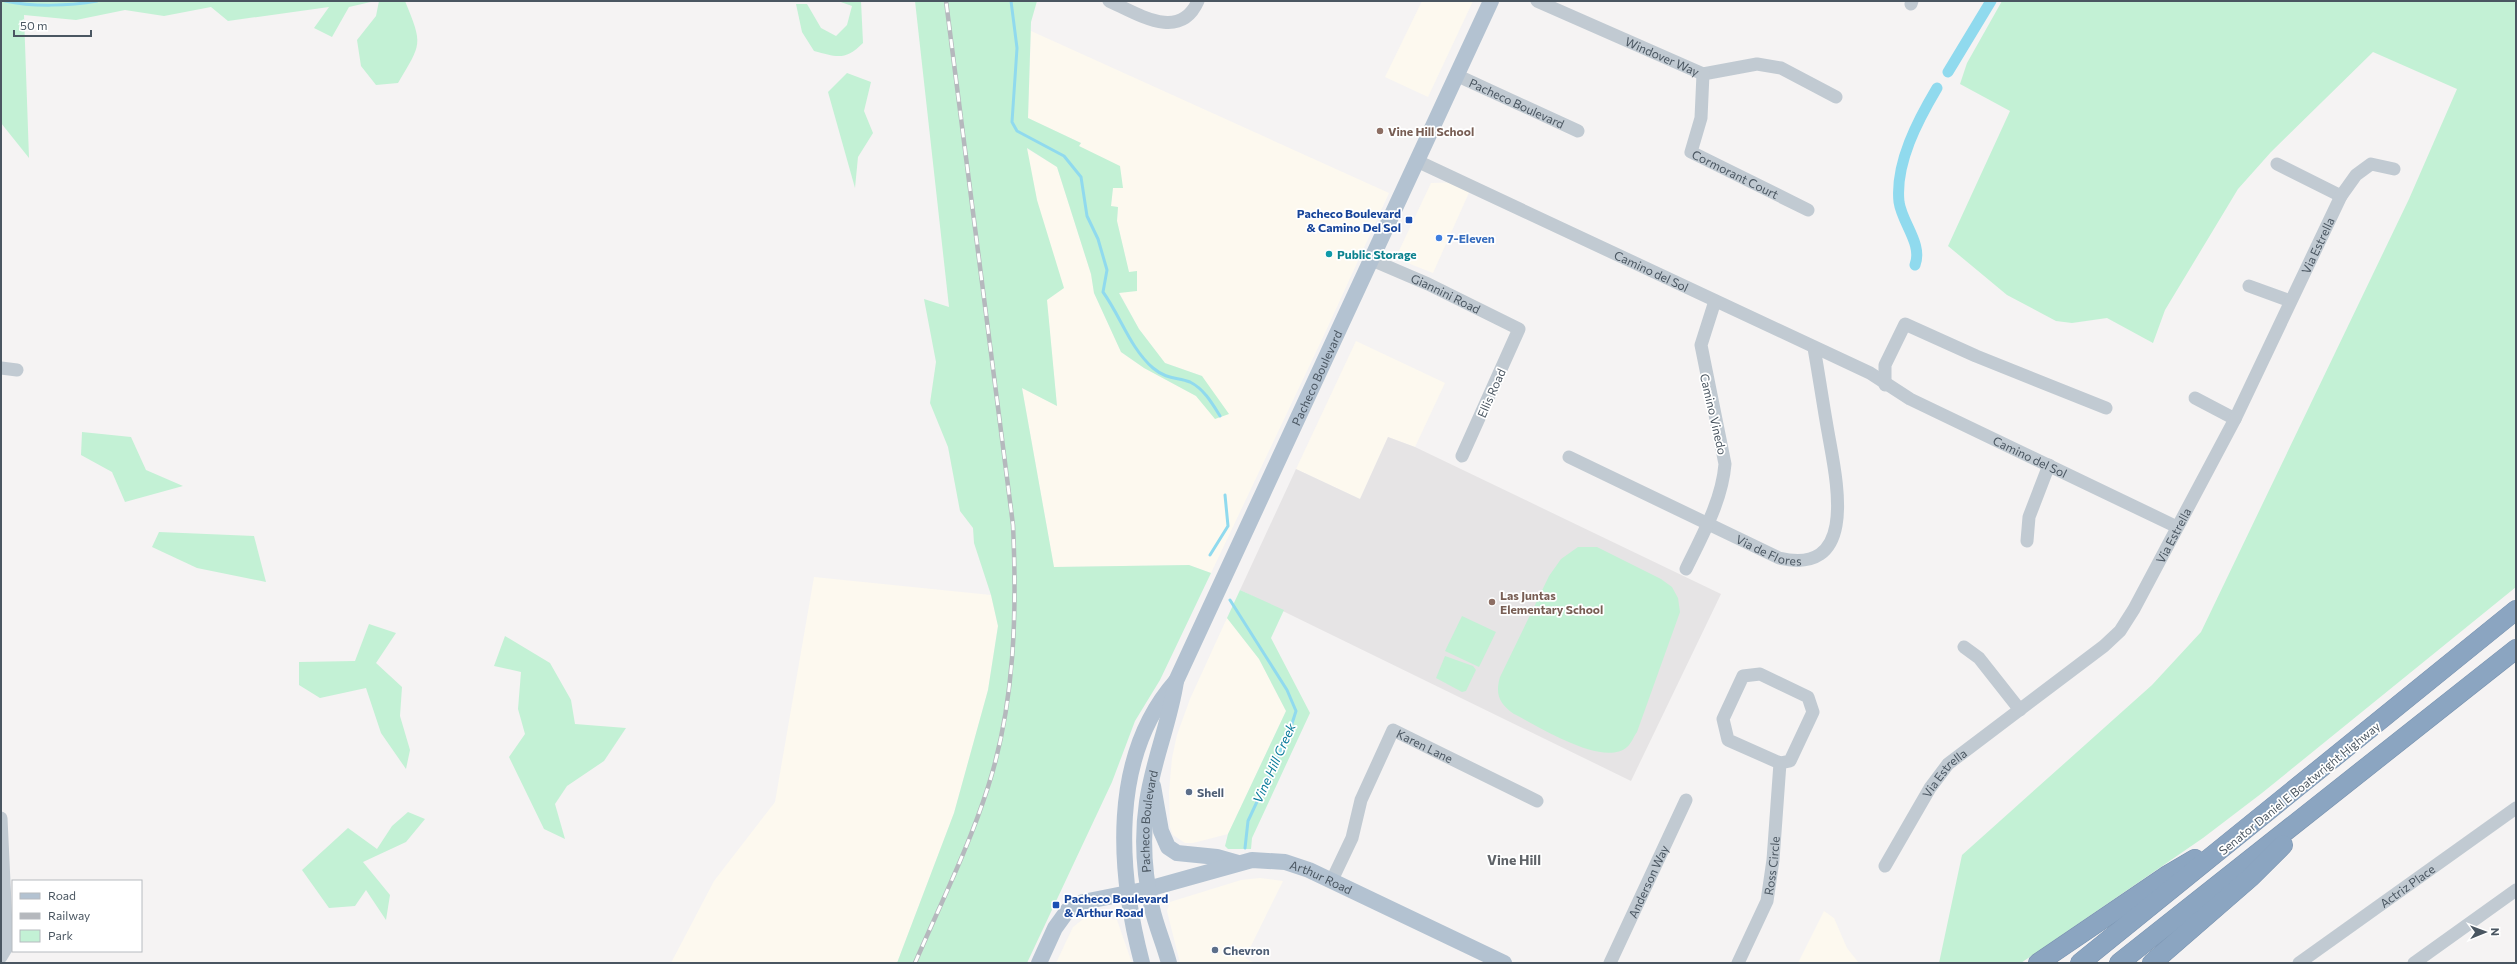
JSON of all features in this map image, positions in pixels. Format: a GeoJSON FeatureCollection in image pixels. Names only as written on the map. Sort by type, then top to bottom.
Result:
{"type":"FeatureCollection","features":[{"type":"Feature","properties":{"kind":"highway","name":"Senator Daniel E Boatwright Highway"},"geometry":{"type":"LineString","coordinates":[[2080,963],[2238,837],[2516,610]]}},
{"type":"Feature","properties":{"kind":"highway","name":"Senator Daniel E Boatwright Highway"},"geometry":{"type":"LineString","coordinates":[[2119,963],[2347,781],[2516,649]]}},
{"type":"Feature","properties":{"kind":"highway"},"geometry":{"type":"LineString","coordinates":[[2152,963],[2250,877],[2347,781]]}},
{"type":"Feature","properties":{"kind":"highway"},"geometry":{"type":"LineString","coordinates":[[2038,963],[2166,876],[2238,837]]}},
{"type":"Feature","properties":{"kind":"main road","name":"Pacheco Boulevard"},"geometry":{"type":"LineString","coordinates":[[1142,963],[1131,919],[1126,893],[1124,870],[1126,803],[1134,763],[1146,728],[1162,697],[1176,680],[1372,260],[1490,1]]}},
{"type":"Feature","properties":{"kind":"main road","name":"Pacheco Boulevard"},"geometry":{"type":"LineString","coordinates":[[1168,963],[1148,889],[1144,834],[1147,801],[1151,781],[1173,704],[1176,680]]}},
{"type":"Feature","properties":{"kind":"main road"},"geometry":{"type":"LineString","coordinates":[[1151,781],[1161,831],[1168,847],[1177,853],[1217,857],[1238,863]]}},
{"type":"Feature","properties":{"kind":"main road","name":"Arthur Road"},"geometry":{"type":"LineString","coordinates":[[1126,893],[1148,889],[1238,863],[1261,859],[1285,862],[1332,880],[1504,963]]}},
{"type":"Feature","properties":{"kind":"main road"},"geometry":{"type":"LineString","coordinates":[[1039,963],[1055,928],[1068,910],[1083,902],[1126,893]]}},
{"type":"Feature","properties":{"kind":"street"},"geometry":{"type":"LineString","coordinates":[[1109,1],[1159,23],[1179,22],[1194,11],[1198,1]]}},
{"type":"Feature","properties":{"kind":"street","name":"Windover Way"},"geometry":{"type":"LineString","coordinates":[[1537,1],[1704,74],[1757,64],[1781,68],[1836,96]]}},
{"type":"Feature","properties":{"kind":"street","name":"Cormorant Court"},"geometry":{"type":"LineString","coordinates":[[1704,74],[1701,118],[1691,152],[1808,210]]}},
{"type":"Feature","properties":{"kind":"street","name":"Pacheco Boulevard"},"geometry":{"type":"LineString","coordinates":[[1456,75],[1578,131]]}},
{"type":"Feature","properties":{"kind":"street","name":"Camino del Sol"},"geometry":{"type":"LineString","coordinates":[[1417,161],[1870,373],[1885,385],[1910,399],[2177,527]]}},
{"type":"Feature","properties":{"kind":"street"},"geometry":{"type":"LineString","coordinates":[[2277,164],[2341,196]]}},
{"type":"Feature","properties":{"kind":"street","name":"Via Estrella"},"geometry":{"type":"LineString","coordinates":[[1885,866],[1930,788],[1948,764],[2104,646],[2120,631],[2134,609],[2235,419],[2341,196],[2356,175],[2371,164],[2394,169]]}},
{"type":"Feature","properties":{"kind":"street","name":"Giannini Road"},"geometry":{"type":"LineString","coordinates":[[1372,260],[1428,284],[1519,329]]}},
{"type":"Feature","properties":{"kind":"street"},"geometry":{"type":"LineString","coordinates":[[2249,286],[2290,302]]}},
{"type":"Feature","properties":{"kind":"street","name":"Camino Vinedo"},"geometry":{"type":"LineString","coordinates":[[1686,569],[1708,523],[1724,479],[1726,464],[1701,345],[1715,301]]}},
{"type":"Feature","properties":{"kind":"street"},"geometry":{"type":"LineString","coordinates":[[1885,385],[1885,365],[1905,324],[1976,356],[2106,408]]}},
{"type":"Feature","properties":{"kind":"street","name":"Ellis Road"},"geometry":{"type":"LineString","coordinates":[[1462,456],[1519,329]]}},
{"type":"Feature","properties":{"kind":"street","name":"Via de Flores"},"geometry":{"type":"LineString","coordinates":[[1570,457],[1779,558],[1793,562],[1807,561],[1820,554],[1831,542],[1837,521],[1839,494],[1814,348]]}},
{"type":"Feature","properties":{"kind":"street"},"geometry":{"type":"LineString","coordinates":[[1,368],[17,370]]}},
{"type":"Feature","properties":{"kind":"street"},"geometry":{"type":"LineString","coordinates":[[2195,398],[2235,419]]}},
{"type":"Feature","properties":{"kind":"street"},"geometry":{"type":"LineString","coordinates":[[2028,541],[2029,517],[2049,465]]}},
{"type":"Feature","properties":{"kind":"street"},"geometry":{"type":"LineString","coordinates":[[1964,646],[1979,658],[2020,710]]}},
{"type":"Feature","properties":{"kind":"street"},"geometry":{"type":"LineString","coordinates":[[1760,674],[1808,697],[1813,712],[1790,761],[1780,762],[1728,740],[1723,720],[1743,676],[1760,674]]}},
{"type":"Feature","properties":{"kind":"street","name":"Karen Lane"},"geometry":{"type":"LineString","coordinates":[[1332,880],[1352,838],[1361,800],[1393,730],[1537,801]]}},
{"type":"Feature","properties":{"kind":"street","name":"Ross Circle"},"geometry":{"type":"LineString","coordinates":[[1738,963],[1767,901],[1773,860],[1780,762]]}},
{"type":"Feature","properties":{"kind":"street","name":"Anderson Way"},"geometry":{"type":"LineString","coordinates":[[1610,963],[1686,800]]}},
{"type":"Feature","properties":{"kind":"street","name":"Actriz Place"},"geometry":{"type":"LineString","coordinates":[[2299,963],[2516,808]]}},
{"type":"Feature","properties":{"kind":"street"},"geometry":{"type":"LineString","coordinates":[[1,818],[7,947],[1,957]]}},
{"type":"Feature","properties":{"kind":"street"},"geometry":{"type":"LineString","coordinates":[[2414,963],[2516,890]]}},
{"type":"Feature","properties":{"kind":"shaded area"},"geometry":{"type":"Polygon","coordinates":[[[1422,1],[1473,1],[1428,97],[1385,77],[1422,1]]]}},
{"type":"Feature","properties":{"kind":"shaded area"},"geometry":{"type":"Polygon","coordinates":[[[1031,31],[1389,193],[1325,333],[1211,573],[1189,565],[1054,567],[1022,388],[1057,406],[1037,200],[1026,148],[1057,167],[1091,274],[1094,293],[1121,352],[1144,368],[1196,396],[1215,418],[1202,376],[1165,363],[1139,329],[1119,292],[1136,271],[1129,273],[1117,221],[1118,207],[1111,206],[1113,187],[1123,188],[1079,146],[1081,143],[1028,118],[1031,31]]]}},
{"type":"Feature","properties":{"kind":"shaded area"},"geometry":{"type":"Polygon","coordinates":[[[1463,182],[1472,186],[1433,273],[1400,260],[1397,255],[1431,183],[1463,182]]]}},
{"type":"Feature","properties":{"kind":"shaded area"},"geometry":{"type":"Polygon","coordinates":[[[1356,341],[1445,383],[1415,447],[1388,437],[1360,499],[1296,469],[1356,341]]]}},
{"type":"Feature","properties":{"kind":"shaded area","name":"Las Juntas Elementary School"},"geometry":{"type":"Polygon","coordinates":[[[1388,437],[1415,447],[1721,594],[1631,781],[1240,590],[1296,469],[1360,499],[1388,437]]]}},
{"type":"Feature","properties":{"kind":"shaded area"},"geometry":{"type":"Polygon","coordinates":[[[814,577],[991,595],[998,626],[988,690],[954,813],[897,963],[671,963],[714,881],[775,802],[814,577]]]}},
{"type":"Feature","properties":{"kind":"shaded area"},"geometry":{"type":"Polygon","coordinates":[[[1227,618],[1259,659],[1286,711],[1228,834],[1193,843],[1185,843],[1173,835],[1170,827],[1169,792],[1172,758],[1177,735],[1190,699],[1227,618]]]}},
{"type":"Feature","properties":{"kind":"shaded area"},"geometry":{"type":"Polygon","coordinates":[[[1260,878],[1283,881],[1245,958],[1255,963],[1180,963],[1167,911],[1170,902],[1241,880],[1260,878]]]}},
{"type":"Feature","properties":{"kind":"shaded area"},"geometry":{"type":"Polygon","coordinates":[[[1824,911],[1834,918],[1847,948],[1859,963],[1798,963],[1824,911]]]}},
{"type":"Feature","properties":{"kind":"shaded area"},"geometry":{"type":"Polygon","coordinates":[[[1087,916],[1117,920],[1132,963],[1056,963],[1073,927],[1087,916]]]}},
{"type":"Feature","properties":{"kind":"green space"},"geometry":{"type":"Polygon","coordinates":[[[1,1],[375,1],[349,7],[332,37],[314,28],[329,7],[228,21],[211,7],[164,16],[125,10],[76,20],[24,15],[29,158],[1,123],[1,1]]]}},
{"type":"Feature","properties":{"kind":"green space"},"geometry":{"type":"Polygon","coordinates":[[[379,1],[405,1],[415,27],[417,36],[416,51],[398,83],[376,85],[361,66],[357,40],[376,16],[379,1]]]}},
{"type":"Feature","properties":{"kind":"green space"},"geometry":{"type":"Polygon","coordinates":[[[838,1],[861,1],[863,43],[851,53],[840,56],[814,51],[802,32],[796,4],[807,4],[821,28],[836,36],[847,25],[852,6],[838,1]]]}},
{"type":"Feature","properties":{"kind":"green space"},"geometry":{"type":"Polygon","coordinates":[[[915,1],[1037,1],[1031,22],[1028,118],[1081,143],[1079,146],[1120,166],[1123,188],[1113,188],[1111,206],[1118,207],[1117,221],[1129,272],[1137,271],[1137,291],[1119,293],[1139,329],[1165,363],[1202,376],[1229,414],[1215,419],[1196,396],[1144,368],[1121,352],[1094,293],[1091,274],[1057,167],[1027,148],[1037,200],[1064,288],[1047,300],[1057,406],[1022,388],[1054,567],[1189,565],[1211,573],[1160,680],[1135,721],[1112,782],[1027,963],[897,963],[954,813],[988,690],[998,626],[991,595],[974,543],[973,528],[960,511],[948,447],[930,403],[936,362],[924,299],[949,307],[915,1]]]}},
{"type":"Feature","properties":{"kind":"green space"},"geometry":{"type":"Polygon","coordinates":[[[2002,1],[2516,1],[2516,587],[2262,793],[2203,838],[2021,963],[1939,963],[1962,855],[2152,685],[2201,632],[2409,199],[2457,89],[2373,52],[2271,152],[2238,189],[2165,310],[2153,343],[2107,318],[2072,323],[2056,321],[2007,295],[1948,246],[2010,111],[1960,84],[1967,63],[2002,1]]]}},
{"type":"Feature","properties":{"kind":"green space"},"geometry":{"type":"Polygon","coordinates":[[[847,73],[871,82],[864,111],[873,133],[858,157],[855,188],[828,92],[847,73]]]}},
{"type":"Feature","properties":{"kind":"green space"},"geometry":{"type":"Polygon","coordinates":[[[82,432],[131,437],[146,470],[183,486],[125,502],[112,472],[81,455],[82,432]]]}},
{"type":"Feature","properties":{"kind":"green space"},"geometry":{"type":"Polygon","coordinates":[[[159,532],[254,536],[266,582],[197,568],[152,547],[159,532]]]}},
{"type":"Feature","properties":{"kind":"green space"},"geometry":{"type":"Polygon","coordinates":[[[1578,547],[1597,547],[1661,579],[1672,587],[1678,598],[1680,612],[1637,732],[1627,747],[1616,752],[1603,752],[1587,749],[1570,743],[1514,714],[1505,706],[1498,694],[1500,677],[1549,576],[1561,559],[1578,547]]]}},
{"type":"Feature","properties":{"kind":"green space"},"geometry":{"type":"Polygon","coordinates":[[[1240,590],[1284,610],[1271,638],[1310,713],[1252,838],[1251,849],[1228,849],[1225,846],[1228,834],[1286,711],[1259,659],[1227,618],[1240,590]]]}},
{"type":"Feature","properties":{"kind":"green space"},"geometry":{"type":"Polygon","coordinates":[[[1462,616],[1496,632],[1479,667],[1445,651],[1462,616]]]}},
{"type":"Feature","properties":{"kind":"green space"},"geometry":{"type":"Polygon","coordinates":[[[369,624],[396,633],[376,663],[402,687],[400,716],[410,750],[406,769],[381,733],[366,688],[320,698],[299,685],[299,662],[355,661],[369,624]]]}},
{"type":"Feature","properties":{"kind":"green space"},"geometry":{"type":"Polygon","coordinates":[[[505,636],[550,663],[571,700],[575,724],[626,728],[604,761],[567,786],[555,804],[565,839],[544,829],[509,757],[525,734],[518,709],[521,672],[494,666],[505,636]]]}},
{"type":"Feature","properties":{"kind":"green space"},"geometry":{"type":"Polygon","coordinates":[[[1445,656],[1473,666],[1476,670],[1466,691],[1462,692],[1436,678],[1445,656]]]}},
{"type":"Feature","properties":{"kind":"green space"},"geometry":{"type":"Polygon","coordinates":[[[408,812],[425,819],[406,842],[363,862],[390,895],[386,920],[366,890],[355,906],[329,908],[302,870],[348,828],[377,849],[392,826],[408,812]]]}},
{"type":"Feature","properties":{"kind":"waterway","name":"Vine Hill Creek"},"geometry":{"type":"LineString","coordinates":[[5,1],[51,5],[97,1]]}},
{"type":"Feature","properties":{"kind":"waterway"},"geometry":{"type":"LineString","coordinates":[[1011,1],[1017,48],[1012,122],[1017,131],[1064,156],[1081,177],[1087,216],[1098,239],[1107,270],[1103,292],[1138,351],[1158,372],[1163,375],[1186,380],[1199,388],[1220,416]]}},
{"type":"Feature","properties":{"kind":"waterway"},"geometry":{"type":"LineString","coordinates":[[1948,72],[1991,1]]}},
{"type":"Feature","properties":{"kind":"waterway"},"geometry":{"type":"LineString","coordinates":[[1915,265],[1917,257],[1916,249],[1901,210],[1899,202],[1899,187],[1904,157],[1909,142],[1922,114],[1937,88]]}},
{"type":"Feature","properties":{"kind":"waterway","name":"Vine Hill Creek"},"geometry":{"type":"LineString","coordinates":[[1210,555],[1228,526],[1225,495]]}},
{"type":"Feature","properties":{"kind":"waterway","name":"Vine Hill Creek"},"geometry":{"type":"LineString","coordinates":[[1230,600],[1287,690],[1296,711],[1289,733],[1248,821],[1245,848]]}},
{"type":"Feature","properties":{"kind":"railway"},"geometry":{"type":"LineString","coordinates":[[915,963],[963,854],[988,787],[1004,723],[1009,690],[1014,624],[1015,591],[1013,525],[946,1]]}},
{"type":"Feature","properties":{"kind":"place","name":"Vine Hill School"},"geometry":{"type":"Point","coordinates":[1380,131]}},
{"type":"Feature","properties":{"kind":"place","name":"Pacheco Boulevard & Camino Del Sol"},"geometry":{"type":"Point","coordinates":[1409,220]}},
{"type":"Feature","properties":{"kind":"place","name":"7-Eleven"},"geometry":{"type":"Point","coordinates":[1439,238]}},
{"type":"Feature","properties":{"kind":"place","name":"Public Storage"},"geometry":{"type":"Point","coordinates":[1329,254]}},
{"type":"Feature","properties":{"kind":"place","name":"Las Juntas Elementary School"},"geometry":{"type":"Point","coordinates":[1492,602]}},
{"type":"Feature","properties":{"kind":"place","name":"Shell"},"geometry":{"type":"Point","coordinates":[1189,792]}},
{"type":"Feature","properties":{"kind":"place","name":"Pacheco Boulevard & Arthur Road"},"geometry":{"type":"Point","coordinates":[1056,905]}},
{"type":"Feature","properties":{"kind":"place","name":"Chevron"},"geometry":{"type":"Point","coordinates":[1215,950]}},
{"type":"Feature","properties":{"kind":"district","name":"Vine Hill"},"geometry":{"type":"Point","coordinates":[1514,859]}}]}
